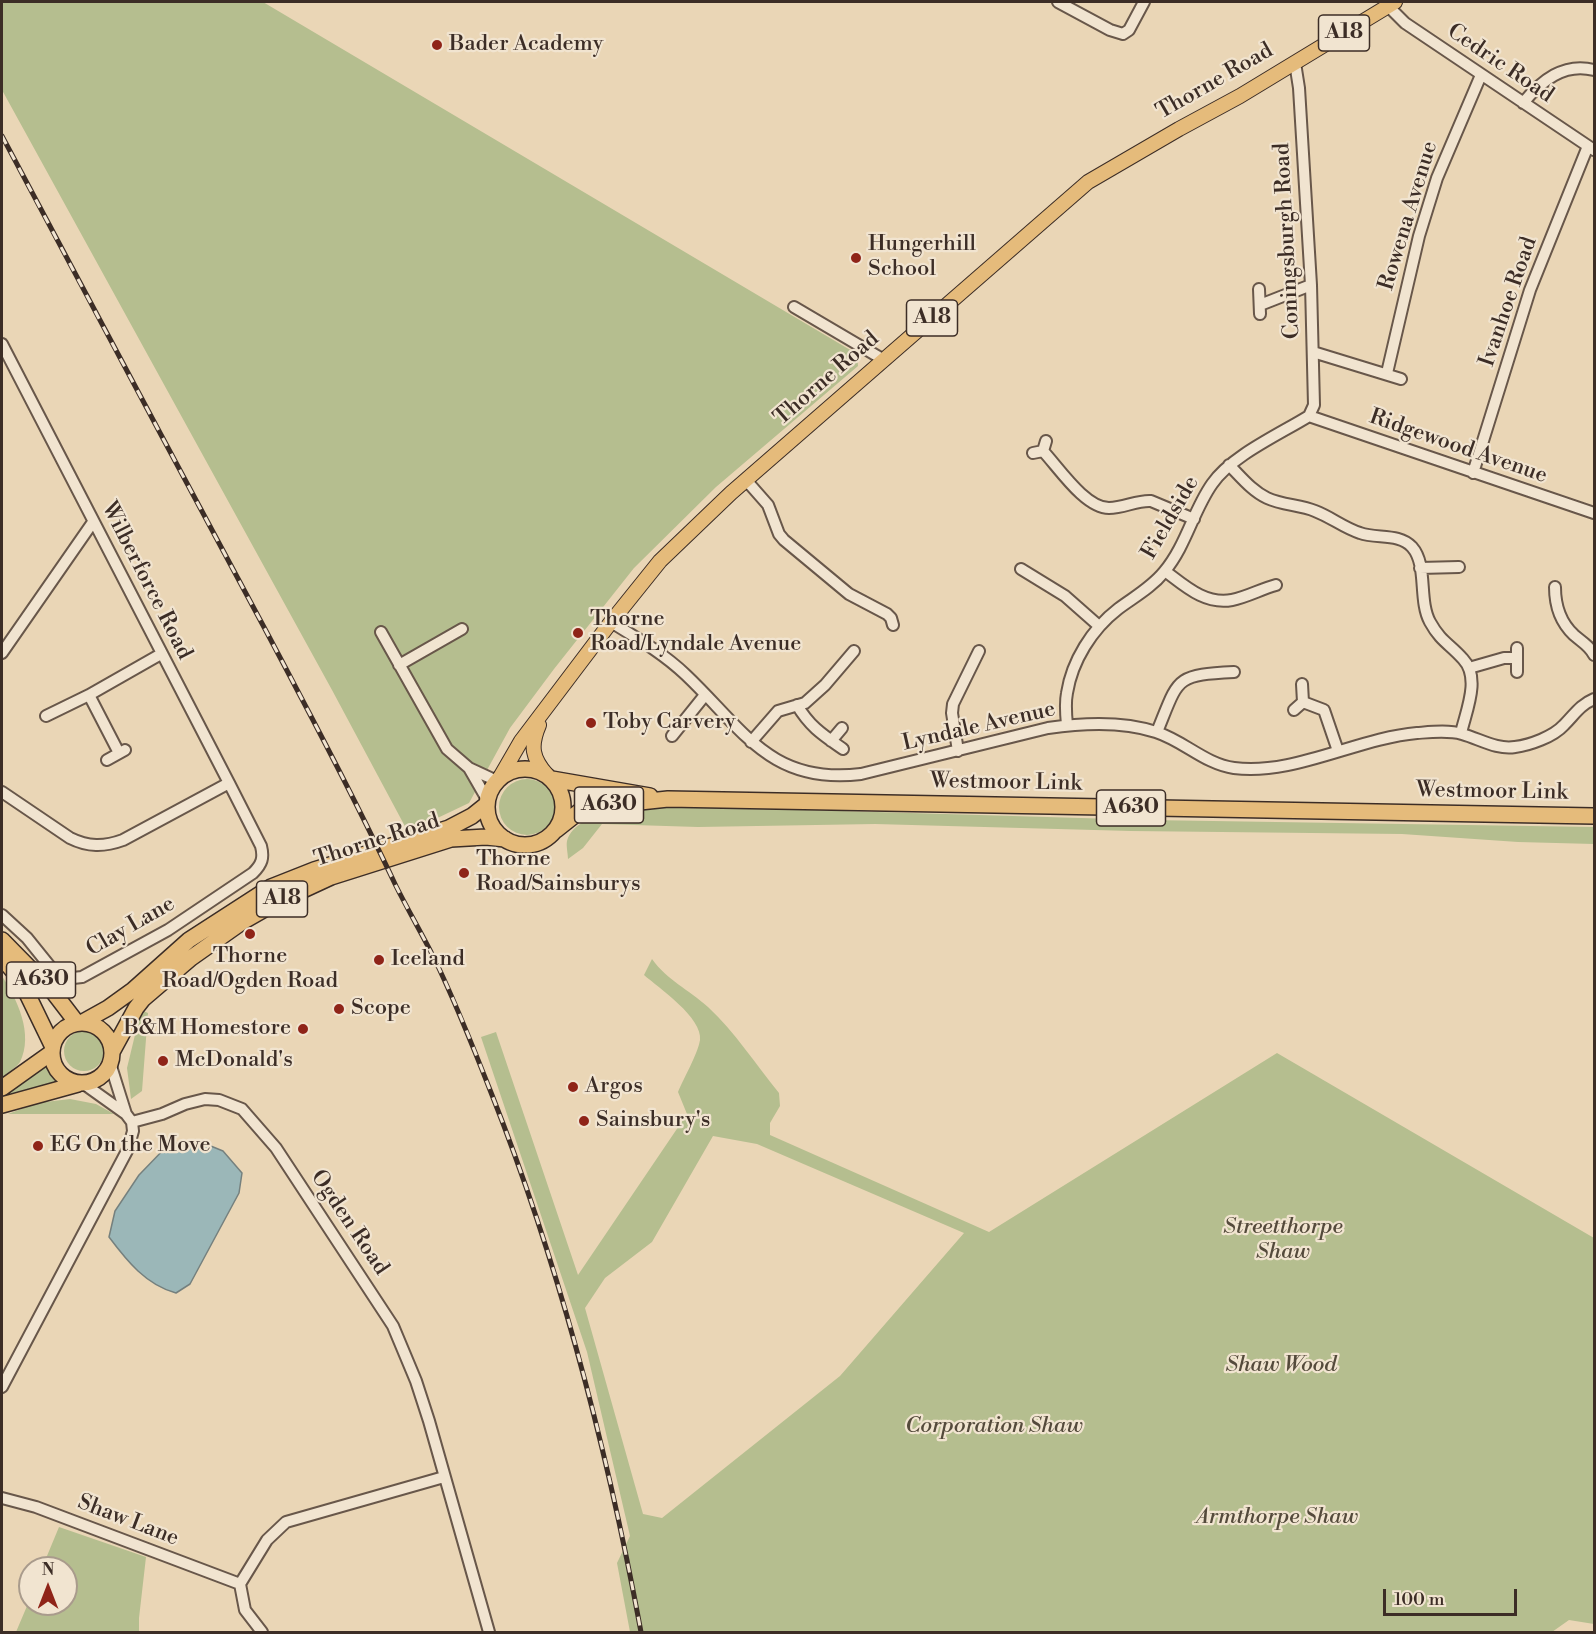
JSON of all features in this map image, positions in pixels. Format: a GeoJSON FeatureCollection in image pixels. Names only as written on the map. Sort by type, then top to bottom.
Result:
{"type":"FeatureCollection","features":[{"type":"Feature","properties":{"kind":"highway"},"geometry":{"type":"LineString","coordinates":[[498,780],[516,770],[529,769],[549,777]]}},
{"type":"Feature","properties":{"kind":"highway","name":"Westmoor Link"},"geometry":{"type":"LineString","coordinates":[[549,777],[668,799]]}},
{"type":"Feature","properties":{"kind":"highway","name":"A18"},"geometry":{"type":"LineString","coordinates":[[505,840],[523,845],[536,844],[556,830],[563,813],[563,803],[561,794],[549,777]]}},
{"type":"Feature","properties":{"kind":"highway","name":"A18"},"geometry":{"type":"LineString","coordinates":[[487,802],[491,789],[498,780]]}},
{"type":"Feature","properties":{"kind":"highway","name":"Westmoor Link"},"geometry":{"type":"LineString","coordinates":[[556,830],[569,818],[586,809],[668,799],[1594,816]]}},
{"type":"Feature","properties":{"kind":"highway"},"geometry":{"type":"LineString","coordinates":[[487,802],[491,824],[505,840]]}},
{"type":"Feature","properties":{"kind":"highway","name":"Thorne Road"},"geometry":{"type":"LineString","coordinates":[[79,1023],[108,1008],[133,990],[189,940],[268,889],[314,870],[449,828],[472,816],[487,802]]}},
{"type":"Feature","properties":{"kind":"highway","name":"Thorne Road"},"geometry":{"type":"LineString","coordinates":[[111,1058],[136,1008],[143,999],[191,957],[242,922],[277,902],[331,877],[451,839],[486,837],[505,840]]}},
{"type":"Feature","properties":{"kind":"highway","name":"A630"},"geometry":{"type":"LineString","coordinates":[[2,940],[54,993],[79,1023]]}},
{"type":"Feature","properties":{"kind":"highway","name":"A630"},"geometry":{"type":"LineString","coordinates":[[2,958],[20,979],[52,1049]]}},
{"type":"Feature","properties":{"kind":"highway"},"geometry":{"type":"LineString","coordinates":[[2,1088],[52,1049],[61,1030],[79,1023],[92,1025],[102,1031],[109,1041],[111,1058],[100,1077],[2,1105]]}},
{"type":"Feature","properties":{"kind":"highway"},"geometry":{"type":"LineString","coordinates":[[52,1049],[53,1064],[58,1074],[67,1080],[81,1084]]}},
{"type":"Feature","properties":{"kind":"main road","name":"Thorne Road"},"geometry":{"type":"LineString","coordinates":[[547,706],[660,561],[746,480],[1088,182],[1240,96],[1391,4]]}},
{"type":"Feature","properties":{"kind":"main road","name":"A18"},"geometry":{"type":"LineString","coordinates":[[547,706],[533,738],[533,746],[538,765],[549,777]]}},
{"type":"Feature","properties":{"kind":"main road","name":"A18"},"geometry":{"type":"LineString","coordinates":[[498,780],[521,741],[547,706]]}},
{"type":"Feature","properties":{"kind":"street"},"geometry":{"type":"LineString","coordinates":[[1058,2],[1110,30],[1123,34],[1129,30],[1144,2]]}},
{"type":"Feature","properties":{"kind":"street","name":"Cedric Road"},"geometry":{"type":"LineString","coordinates":[[1391,4],[1398,18],[1591,148]]}},
{"type":"Feature","properties":{"kind":"street","name":"Coningsburgh Road"},"geometry":{"type":"LineString","coordinates":[[1293,64],[1299,88],[1311,285],[1314,405],[1309,416]]}},
{"type":"Feature","properties":{"kind":"street"},"geometry":{"type":"LineString","coordinates":[[1523,103],[1547,78],[1579,68],[1594,70]]}},
{"type":"Feature","properties":{"kind":"street","name":"Rowena Avenue"},"geometry":{"type":"LineString","coordinates":[[1387,373],[1411,264],[1437,178],[1481,75]]}},
{"type":"Feature","properties":{"kind":"street","name":"Ivanhoe Road"},"geometry":{"type":"LineString","coordinates":[[1473,473],[1530,290],[1591,148]]}},
{"type":"Feature","properties":{"kind":"street"},"geometry":{"type":"LineString","coordinates":[[1259,289],[1260,310],[1311,285]]}},
{"type":"Feature","properties":{"kind":"street"},"geometry":{"type":"LineString","coordinates":[[794,307],[884,360]]}},
{"type":"Feature","properties":{"kind":"street","name":"Wilberforce Road"},"geometry":{"type":"LineString","coordinates":[[2,344],[255,836]]}},
{"type":"Feature","properties":{"kind":"street"},"geometry":{"type":"LineString","coordinates":[[1313,352],[1401,379]]}},
{"type":"Feature","properties":{"kind":"street","name":"Ridgewood Avenue"},"geometry":{"type":"LineString","coordinates":[[1309,416],[1594,513]]}},
{"type":"Feature","properties":{"kind":"street","name":"Fieldside"},"geometry":{"type":"LineString","coordinates":[[1067,725],[1066,695],[1070,678],[1086,642],[1116,610],[1155,583],[1165,571],[1177,555],[1213,482],[1229,465],[1309,416]]}},
{"type":"Feature","properties":{"kind":"street"},"geometry":{"type":"LineString","coordinates":[[1041,448],[1083,496],[1096,505],[1110,508],[1151,501],[1194,519]]}},
{"type":"Feature","properties":{"kind":"street"},"geometry":{"type":"LineString","coordinates":[[1229,465],[1254,490],[1268,499],[1315,511],[1359,533],[1388,536],[1412,548],[1420,568],[1423,605],[1428,618],[1444,643],[1465,661],[1469,668],[1472,681],[1461,733]]}},
{"type":"Feature","properties":{"kind":"street"},"geometry":{"type":"LineString","coordinates":[[746,480],[768,505],[779,534],[784,540],[849,594],[887,614],[893,625]]}},
{"type":"Feature","properties":{"kind":"street"},"geometry":{"type":"LineString","coordinates":[[2,653],[93,522]]}},
{"type":"Feature","properties":{"kind":"street"},"geometry":{"type":"LineString","coordinates":[[1420,568],[1459,567]]}},
{"type":"Feature","properties":{"kind":"street"},"geometry":{"type":"LineString","coordinates":[[1021,569],[1065,596],[1100,626]]}},
{"type":"Feature","properties":{"kind":"street"},"geometry":{"type":"LineString","coordinates":[[1165,571],[1195,593],[1213,600],[1233,600],[1276,585]]}},
{"type":"Feature","properties":{"kind":"street"},"geometry":{"type":"LineString","coordinates":[[1555,587],[1557,607],[1563,622],[1593,649]]}},
{"type":"Feature","properties":{"kind":"street","name":"Lyndale Avenue"},"geometry":{"type":"LineString","coordinates":[[611,622],[670,661],[761,751],[801,770],[830,775],[861,774],[1067,725],[1116,725],[1158,732],[1212,762],[1235,768],[1267,768],[1387,737],[1416,733],[1461,733],[1503,748],[1516,747],[1553,734],[1564,726],[1576,710],[1594,699]]}},
{"type":"Feature","properties":{"kind":"street"},"geometry":{"type":"LineString","coordinates":[[399,665],[462,629]]}},
{"type":"Feature","properties":{"kind":"street"},"geometry":{"type":"LineString","coordinates":[[381,632],[447,750],[469,768],[498,780]]}},
{"type":"Feature","properties":{"kind":"street"},"geometry":{"type":"LineString","coordinates":[[751,742],[773,715],[785,708],[805,703],[825,685],[854,651]]}},
{"type":"Feature","properties":{"kind":"street"},"geometry":{"type":"LineString","coordinates":[[958,751],[952,713],[953,705],[979,651]]}},
{"type":"Feature","properties":{"kind":"street"},"geometry":{"type":"LineString","coordinates":[[1469,668],[1517,653],[1517,672]]}},
{"type":"Feature","properties":{"kind":"street"},"geometry":{"type":"LineString","coordinates":[[46,716],[89,695],[161,654]]}},
{"type":"Feature","properties":{"kind":"street"},"geometry":{"type":"LineString","coordinates":[[1158,732],[1172,695],[1182,681],[1199,674],[1234,672]]}},
{"type":"Feature","properties":{"kind":"street"},"geometry":{"type":"LineString","coordinates":[[1302,684],[1303,702]]}},
{"type":"Feature","properties":{"kind":"street"},"geometry":{"type":"LineString","coordinates":[[89,695],[122,752],[107,760]]}},
{"type":"Feature","properties":{"kind":"street"},"geometry":{"type":"LineString","coordinates":[[672,736],[705,695]]}},
{"type":"Feature","properties":{"kind":"street"},"geometry":{"type":"LineString","coordinates":[[1294,710],[1303,702]]}},
{"type":"Feature","properties":{"kind":"street"},"geometry":{"type":"LineString","coordinates":[[1303,702],[1324,710],[1338,751]]}},
{"type":"Feature","properties":{"kind":"street"},"geometry":{"type":"LineString","coordinates":[[797,705],[806,721],[843,749]]}},
{"type":"Feature","properties":{"kind":"street"},"geometry":{"type":"LineString","coordinates":[[831,741],[842,728]]}},
{"type":"Feature","properties":{"kind":"street"},"geometry":{"type":"LineString","coordinates":[[469,768],[487,802]]}},
{"type":"Feature","properties":{"kind":"street"},"geometry":{"type":"LineString","coordinates":[[2,792],[70,838],[79,843],[95,846],[109,845],[123,840],[229,783]]}},
{"type":"Feature","properties":{"kind":"street","name":"Clay Lane"},"geometry":{"type":"LineString","coordinates":[[2,915],[27,938],[56,974],[64,978],[82,977],[168,930],[253,873],[261,865],[263,854],[255,836]]}},
{"type":"Feature","properties":{"kind":"street"},"geometry":{"type":"LineString","coordinates":[[2,1387],[128,1149],[134,1131],[111,1058]]}},
{"type":"Feature","properties":{"kind":"street"},"geometry":{"type":"LineString","coordinates":[[81,1084],[129,1118]]}},
{"type":"Feature","properties":{"kind":"street","name":"Ogden Road"},"geometry":{"type":"LineString","coordinates":[[129,1118],[162,1114],[185,1104],[205,1099],[230,1103],[242,1109],[276,1148],[393,1326],[416,1381],[489,1632]]}},
{"type":"Feature","properties":{"kind":"street"},"geometry":{"type":"LineString","coordinates":[[262,1632],[245,1610],[240,1584],[267,1540],[286,1522],[444,1477]]}},
{"type":"Feature","properties":{"kind":"street","name":"Shaw Lane"},"geometry":{"type":"LineString","coordinates":[[2,1498],[36,1506],[240,1584]]}},
{"type":"Feature","properties":{"kind":"green space"},"geometry":{"type":"Polygon","coordinates":[[[2,2],[263,2],[857,354],[858,366],[716,487],[634,568],[510,728],[469,803],[408,832],[2,90],[2,2]]]}},
{"type":"Feature","properties":{"kind":"green space"},"geometry":{"type":"Polygon","coordinates":[[[527,779],[538,781],[547,787],[553,796],[555,807],[553,818],[547,827],[538,833],[527,835],[516,833],[507,827],[501,818],[499,807],[501,796],[507,787],[516,781],[527,779]]]}},
{"type":"Feature","properties":{"kind":"green space"},"geometry":{"type":"Polygon","coordinates":[[[672,806],[1149,820],[1594,827],[1594,844],[1518,842],[1402,834],[1131,831],[875,824],[698,827],[602,824],[583,848],[568,859],[567,841],[573,830],[584,822],[597,816],[629,809],[672,806]]]}},
{"type":"Feature","properties":{"kind":"green space","name":"Shaw Wood"},"geometry":{"type":"Polygon","coordinates":[[[652,959],[671,979],[708,1007],[745,1049],[779,1093],[780,1106],[770,1123],[770,1135],[989,1232],[1277,1053],[1594,1238],[1594,1624],[1569,1620],[1552,1632],[630,1632],[617,1563],[630,1536],[587,1352],[481,1037],[496,1032],[578,1275],[687,1114],[678,1092],[697,1052],[700,1040],[699,1031],[688,1013],[644,975],[652,959]],[[713,1136],[652,1242],[605,1278],[585,1308],[643,1514],[662,1518],[840,1376],[964,1233],[757,1144],[713,1136]]]}},
{"type":"Feature","properties":{"kind":"green space"},"geometry":{"type":"Polygon","coordinates":[[[2,976],[22,1017],[25,1040],[20,1062],[2,1077],[2,976]]]}},
{"type":"Feature","properties":{"kind":"green space"},"geometry":{"type":"Polygon","coordinates":[[[141,1010],[148,1013],[142,1091],[131,1099],[127,1068],[141,1010]]]}},
{"type":"Feature","properties":{"kind":"green space"},"geometry":{"type":"Polygon","coordinates":[[[84,1031],[98,1037],[104,1051],[98,1065],[84,1071],[70,1065],[64,1051],[70,1037],[84,1031]]]}},
{"type":"Feature","properties":{"kind":"green space"},"geometry":{"type":"Polygon","coordinates":[[[46,1064],[48,1071],[61,1083],[25,1095],[2,1096],[27,1080],[46,1064]]]}},
{"type":"Feature","properties":{"kind":"green space"},"geometry":{"type":"Polygon","coordinates":[[[70,1099],[96,1104],[114,1114],[8,1114],[37,1103],[70,1099]]]}},
{"type":"Feature","properties":{"kind":"green space"},"geometry":{"type":"Polygon","coordinates":[[[59,1527],[146,1557],[139,1632],[16,1632],[23,1616],[78,1616],[78,1556],[47,1556],[59,1527]]]}},
{"type":"Feature","properties":{"kind":"water"},"geometry":{"type":"Polygon","coordinates":[[[196,1140],[223,1151],[242,1173],[239,1193],[190,1284],[176,1293],[146,1278],[130,1263],[109,1237],[115,1211],[139,1175],[168,1145],[196,1140]]]}},
{"type":"Feature","properties":{"kind":"railway"},"geometry":{"type":"LineString","coordinates":[[2,136],[265,629],[365,821],[457,1009],[517,1161],[561,1293],[597,1427],[641,1632]]}},
{"type":"Feature","properties":{"kind":"place","name":"Bader Academy"},"geometry":{"type":"Point","coordinates":[437,45]}},
{"type":"Feature","properties":{"kind":"place","name":"Hungerhill School"},"geometry":{"type":"Point","coordinates":[856,258]}},
{"type":"Feature","properties":{"kind":"place","name":"Thorne Road/Lyndale Avenue"},"geometry":{"type":"Point","coordinates":[578,633]}},
{"type":"Feature","properties":{"kind":"place","name":"Toby Carvery"},"geometry":{"type":"Point","coordinates":[591,723]}},
{"type":"Feature","properties":{"kind":"place","name":"Thorne Road/Sainsburys"},"geometry":{"type":"Point","coordinates":[464,873]}},
{"type":"Feature","properties":{"kind":"place","name":"Thorne Road/Ogden Road"},"geometry":{"type":"Point","coordinates":[250,934]}},
{"type":"Feature","properties":{"kind":"place","name":"Iceland"},"geometry":{"type":"Point","coordinates":[379,960]}},
{"type":"Feature","properties":{"kind":"place","name":"Scope"},"geometry":{"type":"Point","coordinates":[339,1009]}},
{"type":"Feature","properties":{"kind":"place","name":"B&M Homestore"},"geometry":{"type":"Point","coordinates":[303,1029]}},
{"type":"Feature","properties":{"kind":"place","name":"McDonald's"},"geometry":{"type":"Point","coordinates":[163,1061]}},
{"type":"Feature","properties":{"kind":"place","name":"Argos"},"geometry":{"type":"Point","coordinates":[573,1087]}},
{"type":"Feature","properties":{"kind":"place","name":"Sainsbury's"},"geometry":{"type":"Point","coordinates":[584,1121]}},
{"type":"Feature","properties":{"kind":"place","name":"EG On the Move"},"geometry":{"type":"Point","coordinates":[38,1146]}},
{"type":"Feature","properties":{"kind":"park label","name":"Streetthorpe Shaw"},"geometry":{"type":"Point","coordinates":[1283,1240]}},
{"type":"Feature","properties":{"kind":"park label","name":"Corporation Shaw"},"geometry":{"type":"Point","coordinates":[994,1427]}},
{"type":"Feature","properties":{"kind":"park label","name":"Armthorpe Shaw"},"geometry":{"type":"Point","coordinates":[1277,1518]}}]}
